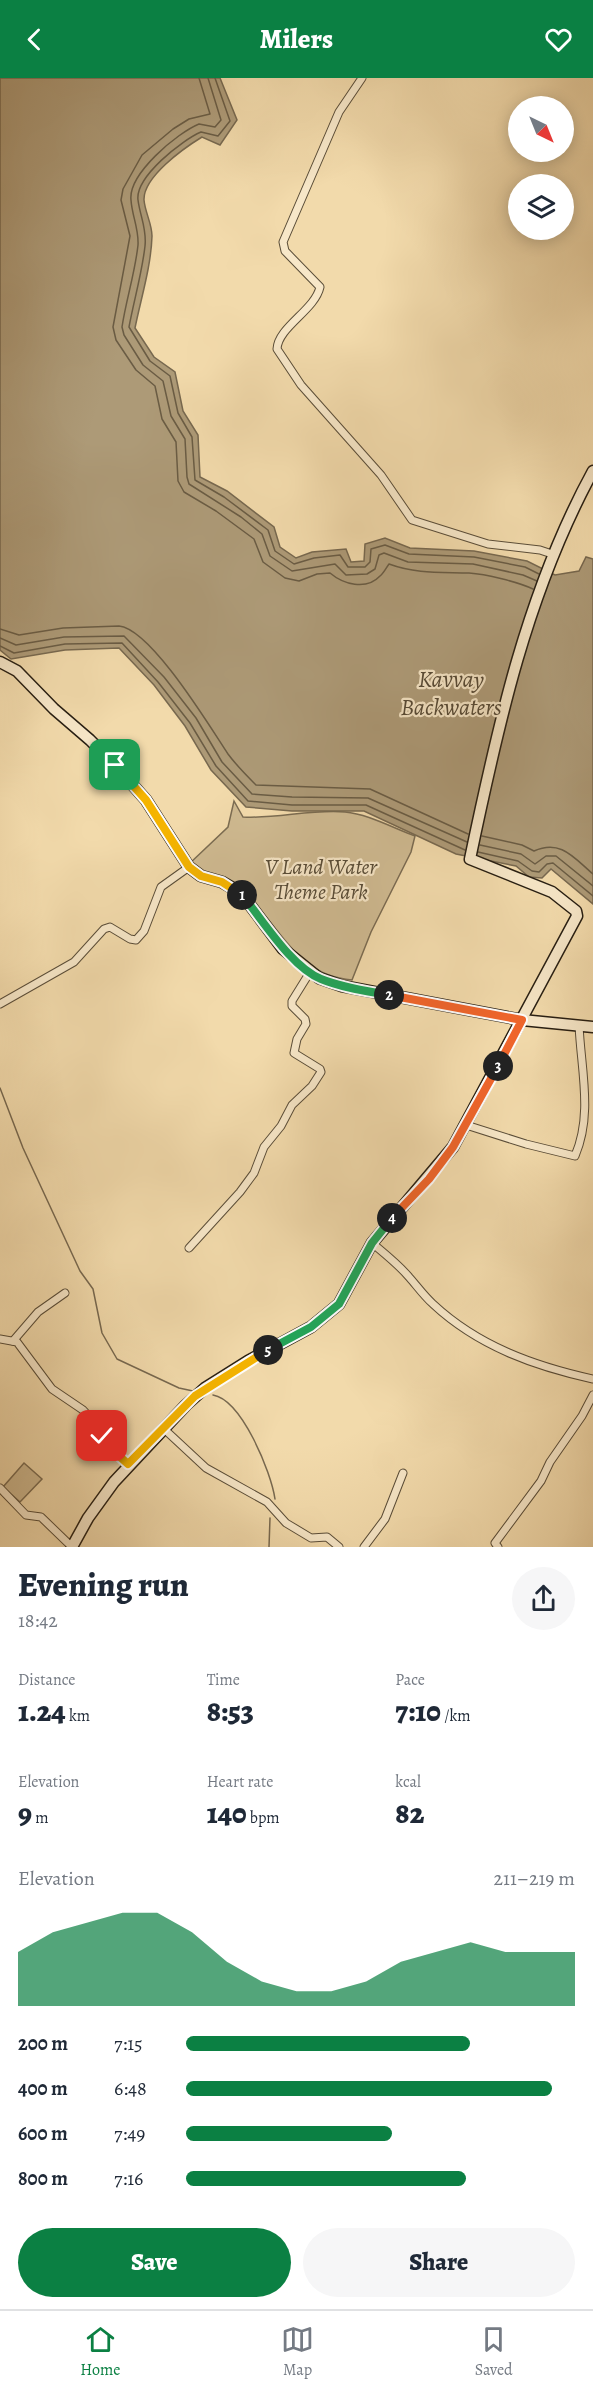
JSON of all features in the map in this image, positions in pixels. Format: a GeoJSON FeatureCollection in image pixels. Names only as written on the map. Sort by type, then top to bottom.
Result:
{"type":"FeatureCollection","features":[{"type":"Feature","properties":{"kind":"main road"},"geometry":{"type":"LineString","coordinates":[[72,1547],[94,1509],[128,1464],[205,1388],[248,1361],[311,1327],[339,1304],[372,1243],[429,1179],[453,1147],[577,916],[576,911],[552,892],[470,859],[499,719],[552,554],[593,471]]}},
{"type":"Feature","properties":{"kind":"main road"},"geometry":{"type":"LineString","coordinates":[[0,662],[17,671],[54,709],[115,765],[146,800],[189,867],[201,876],[222,882],[241,893],[283,949],[319,978],[342,986],[522,1020],[593,1027]]}},
{"type":"Feature","properties":{"kind":"street"},"geometry":{"type":"LineString","coordinates":[[362,78],[339,112],[283,242],[285,251],[320,287],[317,296],[286,331],[277,344],[277,349],[302,385],[381,476],[412,520],[488,544],[540,550],[552,554]]}},
{"type":"Feature","properties":{"kind":"street"},"geometry":{"type":"LineString","coordinates":[[0,1004],[74,962],[104,929],[110,927],[136,940],[144,931],[161,887],[189,867]]}},
{"type":"Feature","properties":{"kind":"street"},"geometry":{"type":"LineString","coordinates":[[189,1248],[240,1192],[254,1173],[264,1147],[281,1126],[292,1105],[312,1086],[321,1072],[320,1069],[294,1053],[297,1039],[306,1024],[305,1019],[292,1006],[292,1001],[310,972]]}},
{"type":"Feature","properties":{"kind":"street"},"geometry":{"type":"LineString","coordinates":[[465,1125],[575,1156],[584,1138],[588,1122],[579,1025]]}},
{"type":"Feature","properties":{"kind":"street"},"geometry":{"type":"LineString","coordinates":[[372,1243],[399,1266],[431,1302],[449,1318],[503,1351],[559,1371],[593,1379]]}},
{"type":"Feature","properties":{"kind":"street"},"geometry":{"type":"LineString","coordinates":[[13,1341],[39,1312],[65,1293]]}},
{"type":"Feature","properties":{"kind":"street"},"geometry":{"type":"LineString","coordinates":[[0,1339],[13,1341],[24,1350],[52,1389],[83,1410],[97,1425],[108,1446],[128,1464]]}},
{"type":"Feature","properties":{"kind":"street"},"geometry":{"type":"LineString","coordinates":[[498,1547],[495,1543],[541,1481],[550,1462],[582,1416],[593,1395]]}},
{"type":"Feature","properties":{"kind":"street"},"geometry":{"type":"LineString","coordinates":[[163,1428],[206,1468],[267,1503],[286,1523],[311,1538],[327,1537],[339,1547]]}},
{"type":"Feature","properties":{"kind":"street"},"geometry":{"type":"LineString","coordinates":[[364,1547],[385,1519],[403,1473]]}},
{"type":"Feature","properties":{"kind":"street"},"geometry":{"type":"LineString","coordinates":[[0,1488],[26,1515],[41,1517],[72,1547]]}},
{"type":"Feature","properties":{"kind":"green space","name":"V Land Water Theme Park"},"geometry":{"type":"Polygon","coordinates":[[[234,801],[243,817],[345,812],[371,818],[415,836],[411,852],[371,932],[352,980],[334,977],[306,962],[248,897],[189,864],[228,827],[234,801]]]}},
{"type":"Feature","properties":{"kind":"green space"},"geometry":{"type":"Polygon","coordinates":[[[24,1463],[42,1479],[20,1502],[3,1487],[24,1463]]]}},
{"type":"Feature","properties":{"kind":"water","name":"Kavvay Backwaters"},"geometry":{"type":"Polygon","coordinates":[[[0,78],[220,78],[237,120],[220,145],[202,137],[185,148],[157,173],[145,191],[144,200],[152,232],[151,248],[135,328],[154,357],[175,372],[183,411],[198,435],[200,477],[227,491],[274,527],[280,547],[296,558],[312,552],[346,549],[351,562],[364,561],[365,544],[385,538],[410,548],[474,551],[527,561],[555,575],[579,571],[586,557],[593,559],[593,904],[551,869],[542,878],[529,877],[516,866],[456,854],[364,811],[292,811],[246,807],[211,770],[185,726],[154,685],[119,648],[65,650],[11,659],[0,650],[0,78]]]}},
{"type":"Feature","properties":{"kind":"waterway"},"geometry":{"type":"LineString","coordinates":[[0,1088],[23,1148],[80,1271],[93,1289],[102,1333],[117,1359],[179,1388],[193,1391]]}},
{"type":"Feature","properties":{"kind":"waterway"},"geometry":{"type":"LineString","coordinates":[[213,1395],[224,1400],[244,1423],[268,1472],[275,1499]]}},
{"type":"Feature","properties":{"kind":"waterway"},"geometry":{"type":"LineString","coordinates":[[269,1547],[270,1518]]}},
{"type":"Feature","properties":{"kind":"route"},"geometry":{"type":"LineString","coordinates":[[102,1436],[108,1446],[128,1464],[186,1404],[205,1388],[248,1361],[311,1327],[339,1304],[372,1243],[387,1223],[429,1179],[453,1147],[522,1020],[342,986],[319,978],[283,949],[265,922],[241,893],[222,882],[201,876],[189,867],[146,800],[115,765]]}}]}
